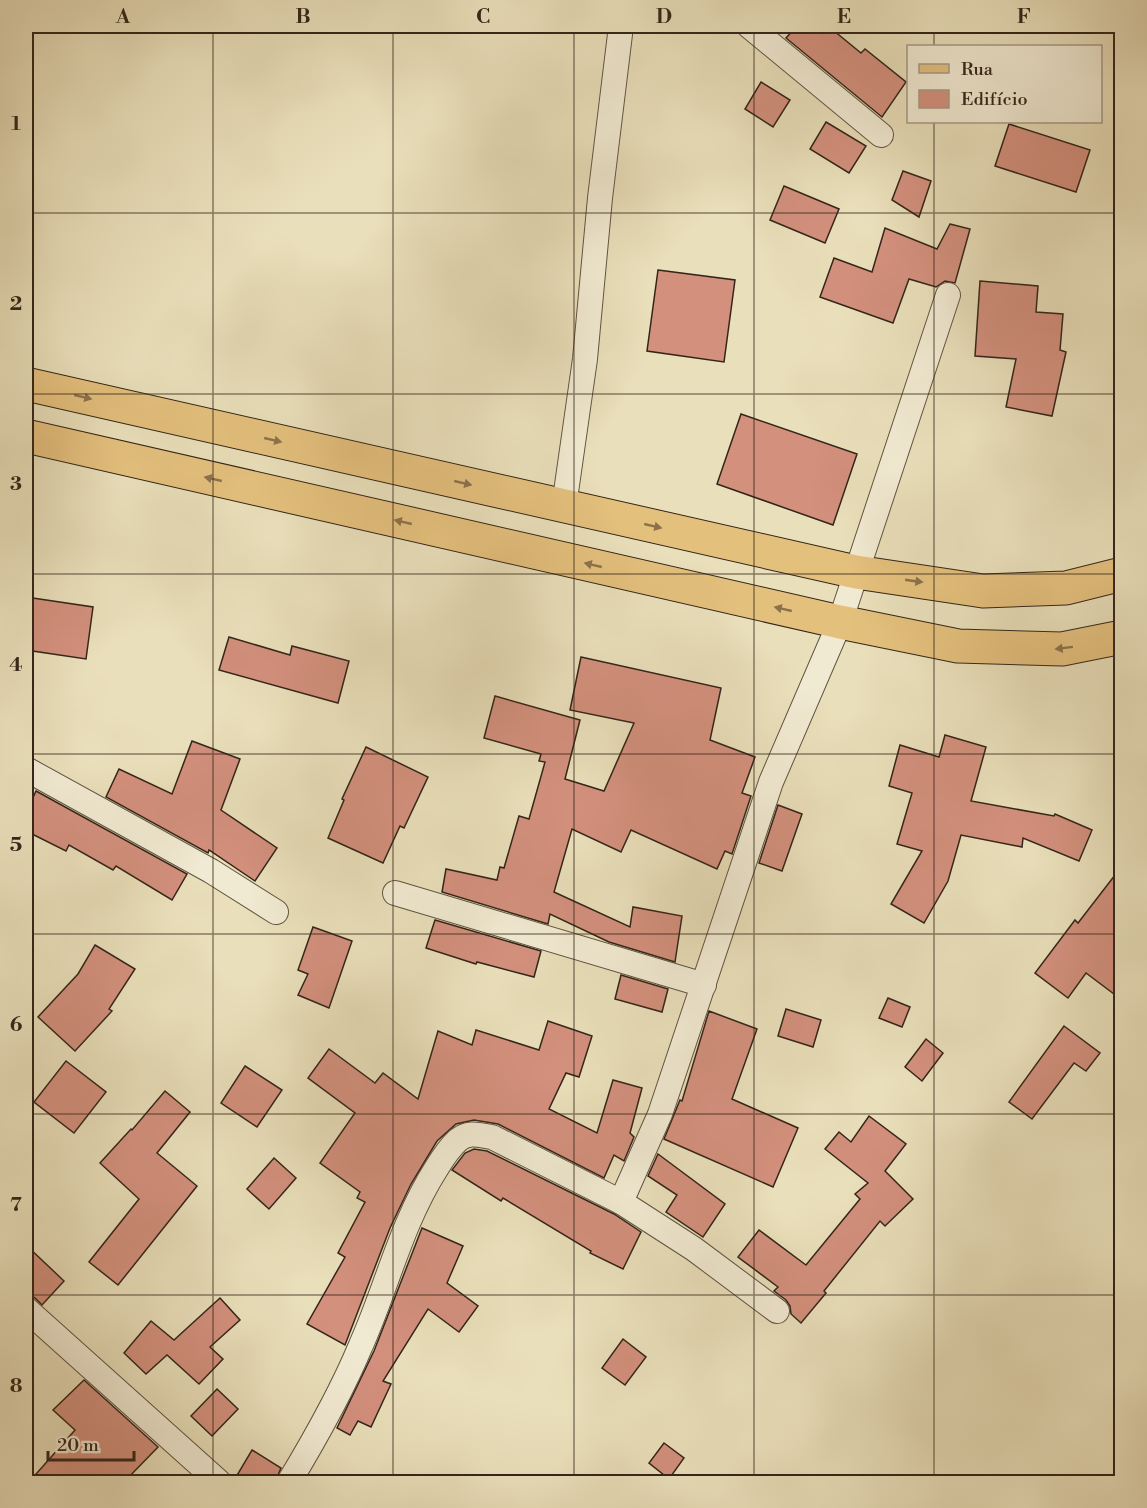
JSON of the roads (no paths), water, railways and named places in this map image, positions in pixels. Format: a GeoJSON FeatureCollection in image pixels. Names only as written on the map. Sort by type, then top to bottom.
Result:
{"type":"FeatureCollection","features":[{"type":"Feature","properties":{"kind":"main road"},"geometry":{"type":"LineString","coordinates":[[26,384],[856,572],[982,591],[1066,588],[1122,574]]}},
{"type":"Feature","properties":{"kind":"main road"},"geometry":{"type":"LineString","coordinates":[[26,436],[840,622],[958,646],[1062,649],[1122,637]]}},
{"type":"Feature","properties":{"kind":"street"},"geometry":{"type":"LineString","coordinates":[[564,506],[585,359],[600,198],[621,26]]}},
{"type":"Feature","properties":{"kind":"street"},"geometry":{"type":"LineString","coordinates":[[748,26],[881,135]]}},
{"type":"Feature","properties":{"kind":"street"},"geometry":{"type":"LineString","coordinates":[[621,1202],[660,1114],[771,782],[840,622],[948,295]]}},
{"type":"Feature","properties":{"kind":"street"},"geometry":{"type":"LineString","coordinates":[[26,769],[211,871],[276,912]]}},
{"type":"Feature","properties":{"kind":"street"},"geometry":{"type":"LineString","coordinates":[[395,893],[704,985]]}},
{"type":"Feature","properties":{"kind":"street"},"geometry":{"type":"LineString","coordinates":[[289,1482],[312,1444],[362,1345],[390,1266],[424,1188],[444,1156],[459,1139],[472,1133],[492,1137],[621,1202],[694,1249],[777,1311]]}},
{"type":"Feature","properties":{"kind":"street"},"geometry":{"type":"LineString","coordinates":[[26,1309],[219,1482]]}}]}
